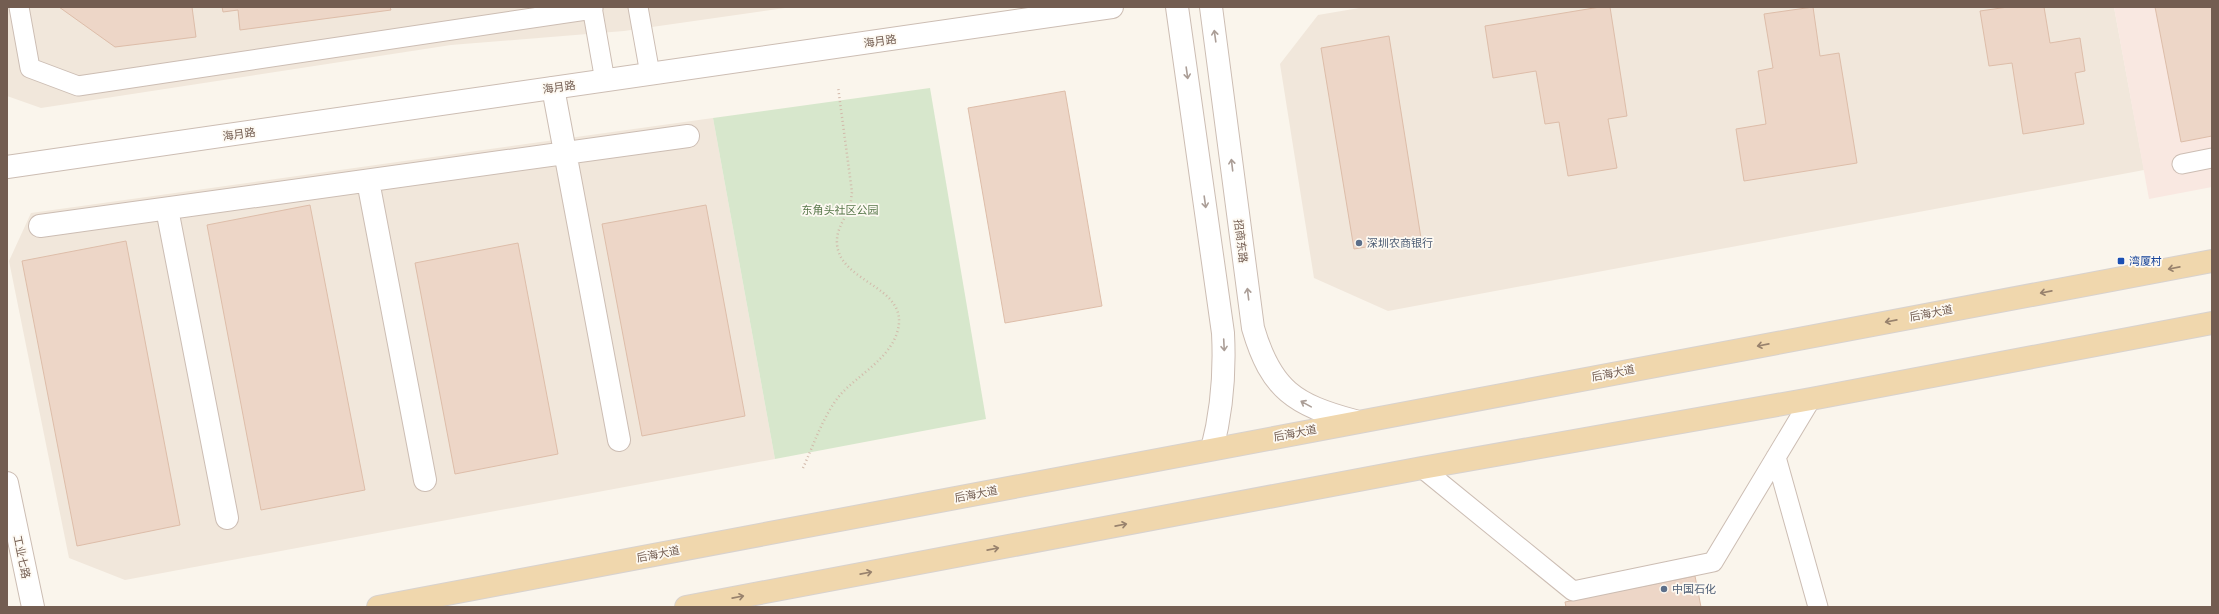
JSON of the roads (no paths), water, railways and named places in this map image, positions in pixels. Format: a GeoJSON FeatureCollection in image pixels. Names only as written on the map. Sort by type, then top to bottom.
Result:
{"type":"FeatureCollection","features":[{"type":"Feature","properties":{"kind":"main road","name":"后海大道"},"geometry":{"type":"LineString","coordinates":[[378,607],[1355,421],[2212,261]]}},
{"type":"Feature","properties":{"kind":"main road"},"geometry":{"type":"LineString","coordinates":[[686,607],[1422,468],[1811,398],[2212,323]]}},
{"type":"Feature","properties":{"kind":"street","name":"海月路"},"geometry":{"type":"LineString","coordinates":[[7,167],[1112,7]]}},
{"type":"Feature","properties":{"kind":"street"},"geometry":{"type":"LineString","coordinates":[[1177,7],[1223,333],[1223,388],[1220,413],[1212,449]]}},
{"type":"Feature","properties":{"kind":"street","name":"招商东路"},"geometry":{"type":"LineString","coordinates":[[1211,7],[1253,328],[1259,350],[1276,379],[1294,397],[1320,412],[1355,421]]}},
{"type":"Feature","properties":{"kind":"street"},"geometry":{"type":"LineString","coordinates":[[553,88],[619,440]]}},
{"type":"Feature","properties":{"kind":"street"},"geometry":{"type":"LineString","coordinates":[[40,226],[688,136]]}},
{"type":"Feature","properties":{"kind":"street"},"geometry":{"type":"LineString","coordinates":[[368,181],[425,480]]}},
{"type":"Feature","properties":{"kind":"street"},"geometry":{"type":"LineString","coordinates":[[167,209],[227,518]]}},
{"type":"Feature","properties":{"kind":"street","name":"工业七路"},"geometry":{"type":"LineString","coordinates":[[7,483],[33,607]]}},
{"type":"Feature","properties":{"kind":"lane"},"geometry":{"type":"LineString","coordinates":[[19,7],[30,68],[78,86],[593,8],[605,81]]}},
{"type":"Feature","properties":{"kind":"lane"},"geometry":{"type":"LineString","coordinates":[[638,7],[650,74]]}},
{"type":"Feature","properties":{"kind":"lane"},"geometry":{"type":"LineString","coordinates":[[2182,164],[2212,158]]}},
{"type":"Feature","properties":{"kind":"lane"},"geometry":{"type":"LineString","coordinates":[[1422,468],[1573,591],[1713,562],[1811,398]]}},
{"type":"Feature","properties":{"kind":"lane"},"geometry":{"type":"LineString","coordinates":[[1776,457],[1818,607]]}},
{"type":"Feature","properties":{"kind":"place","name":"深圳农商银行"},"geometry":{"type":"Point","coordinates":[1359,243]}},
{"type":"Feature","properties":{"kind":"place","name":"湾厦村"},"geometry":{"type":"Point","coordinates":[2121,261]}},
{"type":"Feature","properties":{"kind":"place","name":"中国石化"},"geometry":{"type":"Point","coordinates":[1664,589]}},
{"type":"Feature","properties":{"kind":"park label","name":"东角头社区公园"},"geometry":{"type":"Point","coordinates":[840,210]}}]}
